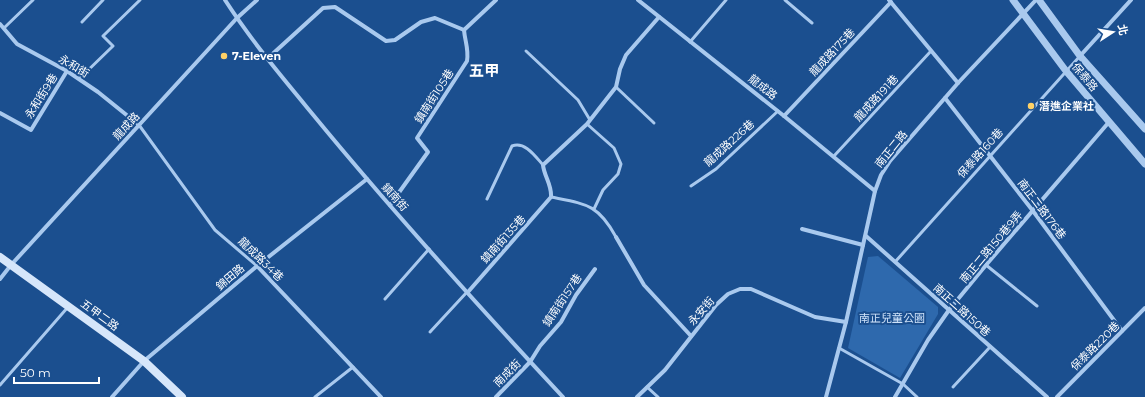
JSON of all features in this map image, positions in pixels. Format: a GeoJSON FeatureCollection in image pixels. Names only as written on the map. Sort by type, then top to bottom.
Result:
{"type":"FeatureCollection","features":[{"type":"Feature","properties":{"kind":"main road","name":"五甲二路"},"geometry":{"type":"LineString","coordinates":[[0,257],[144,361],[182,397]]}},
{"type":"Feature","properties":{"kind":"street","name":"鎮南街"},"geometry":{"type":"LineString","coordinates":[[225,0],[267,58],[367,179],[563,397]]}},
{"type":"Feature","properties":{"kind":"street","name":"龍成路"},"geometry":{"type":"LineString","coordinates":[[0,279],[11,265],[237,18],[257,0]]}},
{"type":"Feature","properties":{"kind":"street"},"geometry":{"type":"LineString","coordinates":[[267,58],[323,8],[335,7],[386,41],[395,40],[421,22],[435,18],[464,30],[496,0]]}},
{"type":"Feature","properties":{"kind":"street","name":"龍成路"},"geometry":{"type":"LineString","coordinates":[[638,0],[876,190]]}},
{"type":"Feature","properties":{"kind":"street","name":"保泰路"},"geometry":{"type":"LineString","coordinates":[[1013,0],[1066,71],[1145,164]]}},
{"type":"Feature","properties":{"kind":"street","name":"南正二路"},"geometry":{"type":"LineString","coordinates":[[826,397],[846,322],[876,190],[881,176],[890,161],[958,83],[1036,0]]}},
{"type":"Feature","properties":{"kind":"street","name":"保泰路"},"geometry":{"type":"LineString","coordinates":[[1039,0],[1080,56],[1145,129]]}},
{"type":"Feature","properties":{"kind":"street"},"geometry":{"type":"LineString","coordinates":[[1080,56],[1131,0]]}},
{"type":"Feature","properties":{"kind":"street"},"geometry":{"type":"LineString","coordinates":[[890,1],[958,83]]}},
{"type":"Feature","properties":{"kind":"street","name":"龍成路175巷"},"geometry":{"type":"LineString","coordinates":[[784,116],[890,1]]}},
{"type":"Feature","properties":{"kind":"street"},"geometry":{"type":"LineString","coordinates":[[551,197],[552,191],[543,165],[587,124],[616,87],[620,69],[626,55],[659,17]]}},
{"type":"Feature","properties":{"kind":"street","name":"永和街"},"geometry":{"type":"LineString","coordinates":[[0,24],[18,44],[79,79],[98,92],[139,125]]}},
{"type":"Feature","properties":{"kind":"street","name":"鎮南街105巷"},"geometry":{"type":"LineString","coordinates":[[390,205],[428,152],[416,138],[467,61],[469,52],[464,39],[464,30]]}},
{"type":"Feature","properties":{"kind":"street","name":"永和街9巷"},"geometry":{"type":"LineString","coordinates":[[0,113],[31,130],[67,71]]}},
{"type":"Feature","properties":{"kind":"street","name":"南正二路176巷"},"geometry":{"type":"LineString","coordinates":[[945,98],[1033,211],[1122,331]]}},
{"type":"Feature","properties":{"kind":"street","name":"南正二路150巷9弄"},"geometry":{"type":"LineString","coordinates":[[895,397],[928,340],[949,310],[1109,122]]}},
{"type":"Feature","properties":{"kind":"street","name":"錦田路"},"geometry":{"type":"LineString","coordinates":[[112,397],[144,361],[258,266],[367,179]]}},
{"type":"Feature","properties":{"kind":"street","name":"鎮南街135巷"},"geometry":{"type":"LineString","coordinates":[[468,292],[551,197]]}},
{"type":"Feature","properties":{"kind":"street"},"geometry":{"type":"LineString","coordinates":[[802,229],[864,245]]}},
{"type":"Feature","properties":{"kind":"street","name":"南正二路150巷"},"geometry":{"type":"LineString","coordinates":[[866,236],[1047,397]]}},
{"type":"Feature","properties":{"kind":"street"},"geometry":{"type":"LineString","coordinates":[[616,237],[644,285],[691,336]]}},
{"type":"Feature","properties":{"kind":"street","name":"龍成路34巷"},"geometry":{"type":"LineString","coordinates":[[258,266],[381,397]]}},
{"type":"Feature","properties":{"kind":"street","name":"鎮南街157巷"},"geometry":{"type":"LineString","coordinates":[[530,362],[540,346],[561,322],[576,295],[595,269]]}},
{"type":"Feature","properties":{"kind":"street","name":"永安街"},"geometry":{"type":"LineString","coordinates":[[637,397],[665,370],[716,305],[728,294],[740,289],[751,289],[815,317],[846,322]]}},
{"type":"Feature","properties":{"kind":"street","name":"保泰路220巷"},"geometry":{"type":"LineString","coordinates":[[1057,397],[1145,308]]}},
{"type":"Feature","properties":{"kind":"street","name":"南成街"},"geometry":{"type":"LineString","coordinates":[[496,397],[530,362]]}},
{"type":"Feature","properties":{"kind":"lane"},"geometry":{"type":"LineString","coordinates":[[4,28],[33,0]]}},
{"type":"Feature","properties":{"kind":"lane"},"geometry":{"type":"LineString","coordinates":[[82,22],[103,0]]}},
{"type":"Feature","properties":{"kind":"lane"},"geometry":{"type":"LineString","coordinates":[[79,79],[113,46],[103,36],[140,0]]}},
{"type":"Feature","properties":{"kind":"lane"},"geometry":{"type":"LineString","coordinates":[[690,42],[726,0]]}},
{"type":"Feature","properties":{"kind":"lane"},"geometry":{"type":"LineString","coordinates":[[786,0],[812,23]]}},
{"type":"Feature","properties":{"kind":"lane"},"geometry":{"type":"LineString","coordinates":[[526,51],[578,100],[590,120]]}},
{"type":"Feature","properties":{"kind":"lane","name":"龍成路191巷"},"geometry":{"type":"LineString","coordinates":[[834,156],[931,51]]}},
{"type":"Feature","properties":{"kind":"lane","name":"保泰路160巷"},"geometry":{"type":"LineString","coordinates":[[895,262],[1080,56]]}},
{"type":"Feature","properties":{"kind":"lane"},"geometry":{"type":"LineString","coordinates":[[616,87],[654,123]]}},
{"type":"Feature","properties":{"kind":"lane","name":"龍成路226巷"},"geometry":{"type":"LineString","coordinates":[[691,186],[716,169],[778,111]]}},
{"type":"Feature","properties":{"kind":"lane"},"geometry":{"type":"LineString","coordinates":[[587,124],[614,148],[621,164],[618,174],[603,190],[594,209]]}},
{"type":"Feature","properties":{"kind":"lane","name":"龍成路34巷"},"geometry":{"type":"LineString","coordinates":[[139,125],[215,230],[258,266]]}},
{"type":"Feature","properties":{"kind":"lane"},"geometry":{"type":"LineString","coordinates":[[486,200],[512,146],[524,146],[543,165]]}},
{"type":"Feature","properties":{"kind":"lane"},"geometry":{"type":"LineString","coordinates":[[551,197],[584,204],[594,209],[608,223],[616,237]]}},
{"type":"Feature","properties":{"kind":"lane"},"geometry":{"type":"LineString","coordinates":[[385,299],[430,249]]}},
{"type":"Feature","properties":{"kind":"lane"},"geometry":{"type":"LineString","coordinates":[[986,265],[1037,306]]}},
{"type":"Feature","properties":{"kind":"lane"},"geometry":{"type":"LineString","coordinates":[[430,332],[468,292]]}},
{"type":"Feature","properties":{"kind":"lane"},"geometry":{"type":"LineString","coordinates":[[0,385],[68,307]]}},
{"type":"Feature","properties":{"kind":"lane"},"geometry":{"type":"LineString","coordinates":[[953,387],[990,347]]}},
{"type":"Feature","properties":{"kind":"lane"},"geometry":{"type":"LineString","coordinates":[[839,348],[903,384],[917,397]]}},
{"type":"Feature","properties":{"kind":"lane"},"geometry":{"type":"LineString","coordinates":[[316,397],[353,367]]}},
{"type":"Feature","properties":{"kind":"lane"},"geometry":{"type":"LineString","coordinates":[[647,387],[658,397]]}},
{"type":"Feature","properties":{"kind":"green space","name":"南正兒童公園"},"geometry":{"type":"Polygon","coordinates":[[[878,256],[938,307],[938,314],[900,378],[848,348],[868,257],[878,256]]]}},
{"type":"Feature","properties":{"kind":"place","name":"7-Eleven"},"geometry":{"type":"Point","coordinates":[224,56]}},
{"type":"Feature","properties":{"kind":"place","name":"潛進企業社"},"geometry":{"type":"Point","coordinates":[1031,106]}},
{"type":"Feature","properties":{"kind":"district","name":"五甲"},"geometry":{"type":"Point","coordinates":[484,71]}}]}
